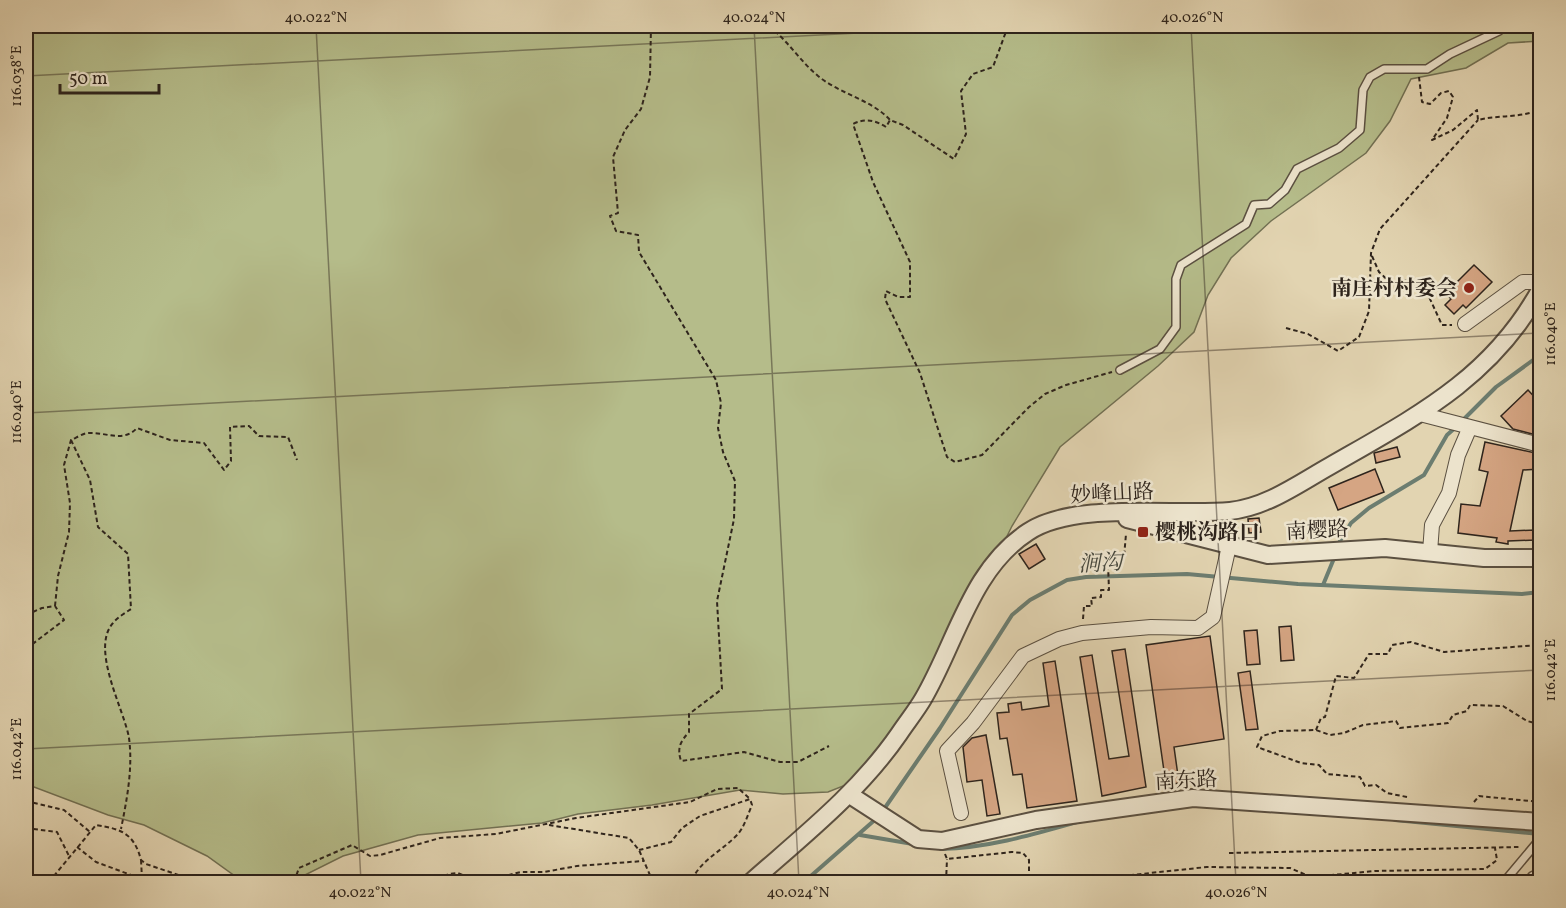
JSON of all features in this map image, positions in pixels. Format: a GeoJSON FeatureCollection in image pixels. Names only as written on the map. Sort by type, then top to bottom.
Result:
{"type":"FeatureCollection","features":[{"type":"Feature","properties":{"kind":"street"},"geometry":{"type":"LineString","coordinates":[[1465,324],[1523,282],[1540,282]]}},
{"type":"Feature","properties":{"kind":"street","name":"妙峰山路"},"geometry":{"type":"LineString","coordinates":[[751,882],[850,795],[896,738],[923,699],[984,575],[1011,544],[1038,525],[1072,516],[1231,510],[1263,503],[1420,414],[1462,384],[1513,334],[1540,290]]}},
{"type":"Feature","properties":{"kind":"street"},"geometry":{"type":"LineString","coordinates":[[1420,414],[1540,445]]}},
{"type":"Feature","properties":{"kind":"street"},"geometry":{"type":"LineString","coordinates":[[1430,552],[1432,525],[1449,493],[1463,425]]}},
{"type":"Feature","properties":{"kind":"street","name":"南樱路"},"geometry":{"type":"LineString","coordinates":[[1101,514],[1268,555],[1404,549],[1484,558],[1540,558]]}},
{"type":"Feature","properties":{"kind":"street"},"geometry":{"type":"LineString","coordinates":[[962,813],[947,751],[973,723],[1023,656],[1059,639],[1082,633],[1151,627],[1198,628],[1214,617],[1228,546]]}},
{"type":"Feature","properties":{"kind":"street","name":"南东路"},"geometry":{"type":"LineString","coordinates":[[850,795],[918,839],[942,841],[1036,820],[1193,798],[1540,822]]}},
{"type":"Feature","properties":{"kind":"lane"},"geometry":{"type":"LineString","coordinates":[[1120,370],[1160,349],[1176,327],[1176,279],[1181,265],[1246,224],[1254,205],[1269,204],[1285,190],[1297,169],[1339,148],[1360,130],[1363,90],[1370,77],[1384,69],[1428,69],[1450,54],[1500,31],[1504,26]]}},
{"type":"Feature","properties":{"kind":"lane"},"geometry":{"type":"LineString","coordinates":[[1504,882],[1539,842]]}},
{"type":"Feature","properties":{"kind":"lane"},"geometry":{"type":"LineString","coordinates":[[1527,882],[1540,872]]}},
{"type":"Feature","properties":{"kind":"path"},"geometry":{"type":"LineString","coordinates":[[651,26],[650,77],[641,109],[625,130],[613,157],[618,213],[610,216],[616,231],[638,235],[639,252],[716,380],[721,403],[718,428],[723,452],[735,482],[734,519],[717,601],[722,689],[689,714],[689,732],[679,742],[679,755],[681,761],[744,752],[780,762],[798,762],[829,746]]}},
{"type":"Feature","properties":{"kind":"path"},"geometry":{"type":"LineString","coordinates":[[769,26],[788,41],[816,75],[882,112],[890,120],[903,125],[954,159],[966,134],[961,91],[973,74],[993,67],[1008,26]]}},
{"type":"Feature","properties":{"kind":"path"},"geometry":{"type":"LineString","coordinates":[[1418,68],[1422,102],[1430,104],[1441,93],[1449,91],[1453,97],[1447,118],[1432,140],[1453,130],[1477,110],[1478,120]]}},
{"type":"Feature","properties":{"kind":"path"},"geometry":{"type":"LineString","coordinates":[[1286,328],[1308,334],[1338,351],[1359,337],[1369,311],[1371,253],[1380,229],[1478,120],[1509,114],[1534,114],[1540,108]]}},
{"type":"Feature","properties":{"kind":"path"},"geometry":{"type":"LineString","coordinates":[[890,120],[886,126],[876,120],[861,120],[853,124],[873,182],[910,262],[910,297],[898,297],[886,291],[885,299],[920,373],[946,457],[955,462],[982,455],[1045,394],[1066,385],[1120,370]]}},
{"type":"Feature","properties":{"kind":"path"},"geometry":{"type":"LineString","coordinates":[[1371,253],[1380,273],[1391,283],[1415,279],[1424,286],[1442,325],[1465,324]]}},
{"type":"Feature","properties":{"kind":"path"},"geometry":{"type":"LineString","coordinates":[[26,649],[64,620],[55,606],[58,576],[69,532],[70,503],[63,465],[70,440],[87,432],[119,437],[131,435],[137,429],[149,430],[170,440],[204,443],[224,470],[231,461],[230,427],[249,426],[259,436],[288,437],[297,460]]}},
{"type":"Feature","properties":{"kind":"path"},"geometry":{"type":"LineString","coordinates":[[70,440],[90,480],[98,527],[128,554],[131,609],[112,624],[106,643],[114,691],[129,737],[129,787],[121,829]]}},
{"type":"Feature","properties":{"kind":"path"},"geometry":{"type":"LineString","coordinates":[[1084,611],[1084,606],[1092,606],[1091,598],[1101,597],[1101,590],[1108,590],[1108,564],[1117,564],[1117,557],[1124,557],[1124,544]]}},
{"type":"Feature","properties":{"kind":"path"},"geometry":{"type":"LineString","coordinates":[[26,615],[42,608],[55,606]]}},
{"type":"Feature","properties":{"kind":"path"},"geometry":{"type":"LineString","coordinates":[[1316,730],[1321,718],[1325,717],[1336,676],[1354,678],[1369,654],[1388,654],[1392,645],[1411,642],[1444,652],[1540,645]]}},
{"type":"Feature","properties":{"kind":"path"},"geometry":{"type":"LineString","coordinates":[[1533,645],[1540,755]]}},
{"type":"Feature","properties":{"kind":"path"},"geometry":{"type":"LineString","coordinates":[[1411,798],[1387,793],[1376,785],[1365,786],[1359,777],[1327,774],[1319,765],[1287,759],[1282,754],[1257,747],[1262,736],[1280,731],[1316,730],[1330,735],[1344,733],[1363,724],[1396,722],[1400,728],[1448,723],[1454,715],[1467,711],[1470,705],[1503,706],[1527,721],[1539,724]]}},
{"type":"Feature","properties":{"kind":"path"},"geometry":{"type":"LineString","coordinates":[[294,882],[299,868],[352,845],[370,856],[380,855],[440,838],[496,834],[576,818],[690,802],[717,789],[738,788],[750,799],[752,805],[738,835],[719,853],[701,863],[691,882]]}},
{"type":"Feature","properties":{"kind":"path"},"geometry":{"type":"LineString","coordinates":[[1471,805],[1479,796],[1540,802]]}},
{"type":"Feature","properties":{"kind":"path"},"geometry":{"type":"LineString","coordinates":[[639,850],[671,842],[682,828],[700,816],[750,799]]}},
{"type":"Feature","properties":{"kind":"path"},"geometry":{"type":"LineString","coordinates":[[26,801],[64,810],[90,832]]}},
{"type":"Feature","properties":{"kind":"path"},"geometry":{"type":"LineString","coordinates":[[49,882],[96,825],[121,829],[138,849],[142,880]]}},
{"type":"Feature","properties":{"kind":"path"},"geometry":{"type":"LineString","coordinates":[[546,825],[629,838],[639,850],[653,882]]}},
{"type":"Feature","properties":{"kind":"path"},"geometry":{"type":"LineString","coordinates":[[26,828],[57,832],[69,856]]}},
{"type":"Feature","properties":{"kind":"path"},"geometry":{"type":"LineString","coordinates":[[1229,853],[1382,848],[1431,851],[1495,848],[1539,842]]}},
{"type":"Feature","properties":{"kind":"path"},"geometry":{"type":"LineString","coordinates":[[77,847],[96,862],[150,882]]}},
{"type":"Feature","properties":{"kind":"path"},"geometry":{"type":"LineString","coordinates":[[1122,876],[1207,867],[1290,868],[1311,877],[1375,871],[1485,869],[1497,860],[1495,848]]}},
{"type":"Feature","properties":{"kind":"path"},"geometry":{"type":"LineString","coordinates":[[947,859],[1012,852],[1023,853],[1029,860],[1029,882]]}},
{"type":"Feature","properties":{"kind":"path"},"geometry":{"type":"LineString","coordinates":[[945,855],[947,859],[946,882]]}},
{"type":"Feature","properties":{"kind":"path"},"geometry":{"type":"LineString","coordinates":[[141,860],[199,882]]}},
{"type":"Feature","properties":{"kind":"path"},"geometry":{"type":"LineString","coordinates":[[430,882],[449,874],[458,873],[480,882],[521,872],[544,872],[577,866],[643,861]]}},
{"type":"Feature","properties":{"kind":"green space"},"geometry":{"type":"Polygon","coordinates":[[[26,26],[1540,26],[1540,41],[1508,43],[1466,68],[1411,79],[1390,121],[1366,153],[1271,221],[1231,258],[1208,295],[1194,332],[1158,366],[1060,447],[1012,526],[973,605],[866,777],[828,792],[783,794],[740,790],[652,805],[578,814],[542,823],[418,835],[343,856],[291,882],[258,882],[235,876],[207,856],[144,825],[108,815],[26,784],[26,26]]]}},
{"type":"Feature","properties":{"kind":"building","name":"南庄村村委会"},"geometry":{"type":"Polygon","coordinates":[[[1474,265],[1492,282],[1466,308],[1463,305],[1454,314],[1445,305],[1451,299],[1446,293],[1474,265]]]}},
{"type":"Feature","properties":{"kind":"building"},"geometry":{"type":"Polygon","coordinates":[[[1528,390],[1540,403],[1540,436],[1513,429],[1501,416],[1528,390]]]}},
{"type":"Feature","properties":{"kind":"building"},"geometry":{"type":"Polygon","coordinates":[[[1485,442],[1540,454],[1540,469],[1523,470],[1510,531],[1535,530],[1535,540],[1508,541],[1508,544],[1496,542],[1497,538],[1458,533],[1461,504],[1480,506],[1488,472],[1479,470],[1485,442]]]}},
{"type":"Feature","properties":{"kind":"building"},"geometry":{"type":"Polygon","coordinates":[[[1397,447],[1400,457],[1376,463],[1374,453],[1397,447]]]}},
{"type":"Feature","properties":{"kind":"building"},"geometry":{"type":"Polygon","coordinates":[[[1375,469],[1384,492],[1338,510],[1329,488],[1375,469]]]}},
{"type":"Feature","properties":{"kind":"building"},"geometry":{"type":"Polygon","coordinates":[[[1259,518],[1261,532],[1249,533],[1248,519],[1259,518]]]}},
{"type":"Feature","properties":{"kind":"building"},"geometry":{"type":"Polygon","coordinates":[[[1036,544],[1045,559],[1029,569],[1019,554],[1036,544]]]}},
{"type":"Feature","properties":{"kind":"building"},"geometry":{"type":"Polygon","coordinates":[[[1291,626],[1294,660],[1281,661],[1279,627],[1291,626]]]}},
{"type":"Feature","properties":{"kind":"building"},"geometry":{"type":"Polygon","coordinates":[[[1257,630],[1260,664],[1247,665],[1244,631],[1257,630]]]}},
{"type":"Feature","properties":{"kind":"building"},"geometry":{"type":"Polygon","coordinates":[[[1210,636],[1224,739],[1174,747],[1179,783],[1166,785],[1146,645],[1210,636]]]}},
{"type":"Feature","properties":{"kind":"building"},"geometry":{"type":"Polygon","coordinates":[[[1125,649],[1146,787],[1102,796],[1080,657],[1092,655],[1109,759],[1129,756],[1112,651],[1125,649]]]}},
{"type":"Feature","properties":{"kind":"building"},"geometry":{"type":"Polygon","coordinates":[[[1055,661],[1077,801],[1027,808],[1022,774],[1013,775],[1007,738],[1000,739],[997,713],[1009,712],[1008,704],[1021,702],[1022,710],[1049,706],[1043,663],[1055,661]]]}},
{"type":"Feature","properties":{"kind":"building"},"geometry":{"type":"Polygon","coordinates":[[[1250,671],[1258,729],[1246,730],[1238,673],[1250,671]]]}},
{"type":"Feature","properties":{"kind":"building"},"geometry":{"type":"Polygon","coordinates":[[[986,735],[1000,814],[987,816],[982,780],[967,782],[963,747],[972,738],[986,735]]]}},
{"type":"Feature","properties":{"kind":"waterway"},"geometry":{"type":"LineString","coordinates":[[1461,422],[1496,387],[1540,355]]}},
{"type":"Feature","properties":{"kind":"waterway"},"geometry":{"type":"LineString","coordinates":[[1337,546],[1351,523],[1369,508],[1424,475],[1447,435],[1456,427]]}},
{"type":"Feature","properties":{"kind":"waterway"},"geometry":{"type":"LineString","coordinates":[[1323,585],[1335,556]]}},
{"type":"Feature","properties":{"kind":"waterway","name":"涧沟"},"geometry":{"type":"LineString","coordinates":[[882,812],[940,728],[1012,615],[1030,600],[1067,580],[1086,577],[1187,574],[1298,584],[1522,594],[1540,592]]}},
{"type":"Feature","properties":{"kind":"waterway","name":"涧沟"},"geometry":{"type":"LineString","coordinates":[[804,882],[877,818]]}},
{"type":"Feature","properties":{"kind":"waterway"},"geometry":{"type":"LineString","coordinates":[[1395,820],[1540,834]]}},
{"type":"Feature","properties":{"kind":"waterway"},"geometry":{"type":"LineString","coordinates":[[941,849],[994,843],[1081,821]]}},
{"type":"Feature","properties":{"kind":"waterway"},"geometry":{"type":"LineString","coordinates":[[860,835],[913,844]]}},
{"type":"Feature","properties":{"kind":"place","name":"南庄村村委会"},"geometry":{"type":"Point","coordinates":[1469,288]}},
{"type":"Feature","properties":{"kind":"place","name":"樱桃沟路口"},"geometry":{"type":"Point","coordinates":[1143,532]}}]}
